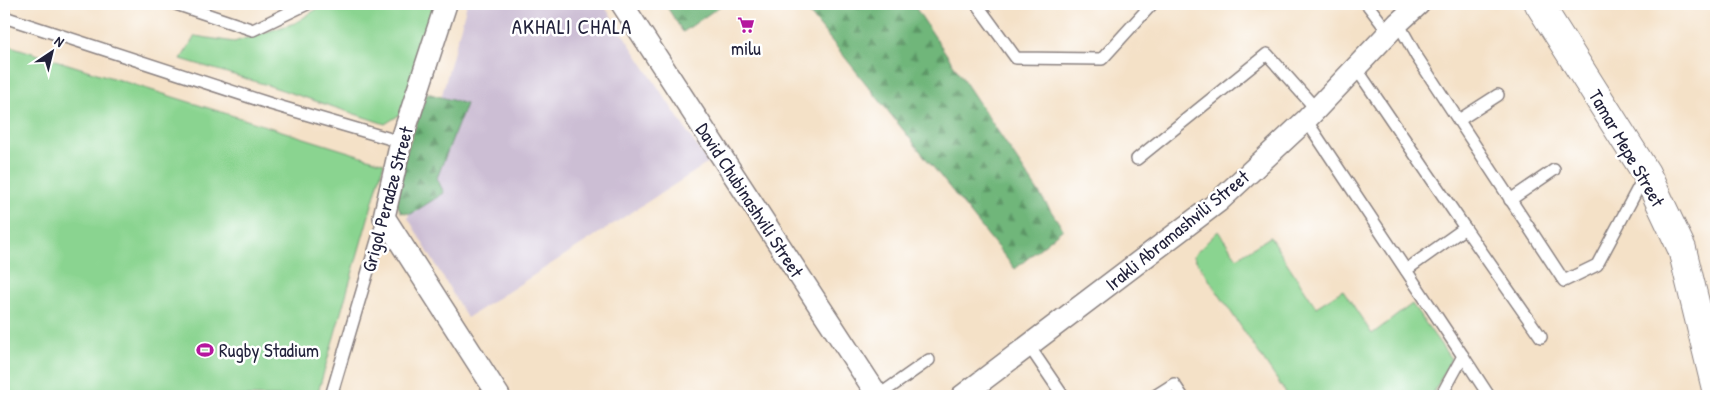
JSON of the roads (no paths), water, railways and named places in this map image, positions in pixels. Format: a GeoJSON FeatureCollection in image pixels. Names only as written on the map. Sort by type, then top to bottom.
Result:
{"type":"FeatureCollection","features":[{"type":"Feature","properties":{"kind":"street","name":"Grigol Peradze Street"},"geometry":{"type":"LineString","coordinates":[[384,217],[401,142],[446,4]]}},
{"type":"Feature","properties":{"kind":"street","name":"David Chubinashvili Street"},"geometry":{"type":"LineString","coordinates":[[622,4],[878,396]]}},
{"type":"Feature","properties":{"kind":"street","name":"Irakli Abramashvili Street"},"geometry":{"type":"LineString","coordinates":[[962,396],[1218,202],[1311,115],[1419,4]]}},
{"type":"Feature","properties":{"kind":"street","name":"Tamar Mepe Street"},"geometry":{"type":"LineString","coordinates":[[1539,4],[1646,173],[1682,249],[1716,389]]}},
{"type":"Feature","properties":{"kind":"street"},"geometry":{"type":"LineString","coordinates":[[384,217],[499,396]]}},
{"type":"Feature","properties":{"kind":"lane"},"geometry":{"type":"LineString","coordinates":[[176,4],[253,30],[303,5]]}},
{"type":"Feature","properties":{"kind":"lane"},"geometry":{"type":"LineString","coordinates":[[979,4],[978,6],[1016,58],[1092,59],[1102,59],[1152,4]]}},
{"type":"Feature","properties":{"kind":"lane"},"geometry":{"type":"LineString","coordinates":[[1367,4],[1394,28],[1417,57],[1564,281],[1597,265],[1646,173]]}},
{"type":"Feature","properties":{"kind":"lane"},"geometry":{"type":"LineString","coordinates":[[4,18],[271,104],[401,142]]}},
{"type":"Feature","properties":{"kind":"lane"},"geometry":{"type":"LineString","coordinates":[[1137,159],[1267,54],[1311,115],[1406,270],[1489,396]]}},
{"type":"Feature","properties":{"kind":"lane"},"geometry":{"type":"LineString","coordinates":[[1356,68],[1541,337]]}},
{"type":"Feature","properties":{"kind":"lane"},"geometry":{"type":"LineString","coordinates":[[1459,120],[1498,95]]}},
{"type":"Feature","properties":{"kind":"lane"},"geometry":{"type":"LineString","coordinates":[[1510,200],[1554,170]]}},
{"type":"Feature","properties":{"kind":"lane","name":"Grigol Peradze Street"},"geometry":{"type":"LineString","coordinates":[[331,396],[384,217]]}},
{"type":"Feature","properties":{"kind":"lane"},"geometry":{"type":"LineString","coordinates":[[1406,270],[1465,228]]}},
{"type":"Feature","properties":{"kind":"lane"},"geometry":{"type":"LineString","coordinates":[[1029,346],[1063,396]]}},
{"type":"Feature","properties":{"kind":"lane"},"geometry":{"type":"LineString","coordinates":[[1440,396],[1463,356]]}},
{"type":"Feature","properties":{"kind":"lane"},"geometry":{"type":"LineString","coordinates":[[878,396],[930,360]]}},
{"type":"Feature","properties":{"kind":"lane"},"geometry":{"type":"LineString","coordinates":[[1155,396],[1174,384],[1182,396]]}},
{"type":"Feature","properties":{"kind":"place","name":"milu"},"geometry":{"type":"Point","coordinates":[746,25]}},
{"type":"Feature","properties":{"kind":"place","name":"Rugby Stadium"},"geometry":{"type":"Point","coordinates":[205,350]}},
{"type":"Feature","properties":{"kind":"district","name":"AKHALI CHALA"},"geometry":{"type":"Point","coordinates":[572,27]}}]}
